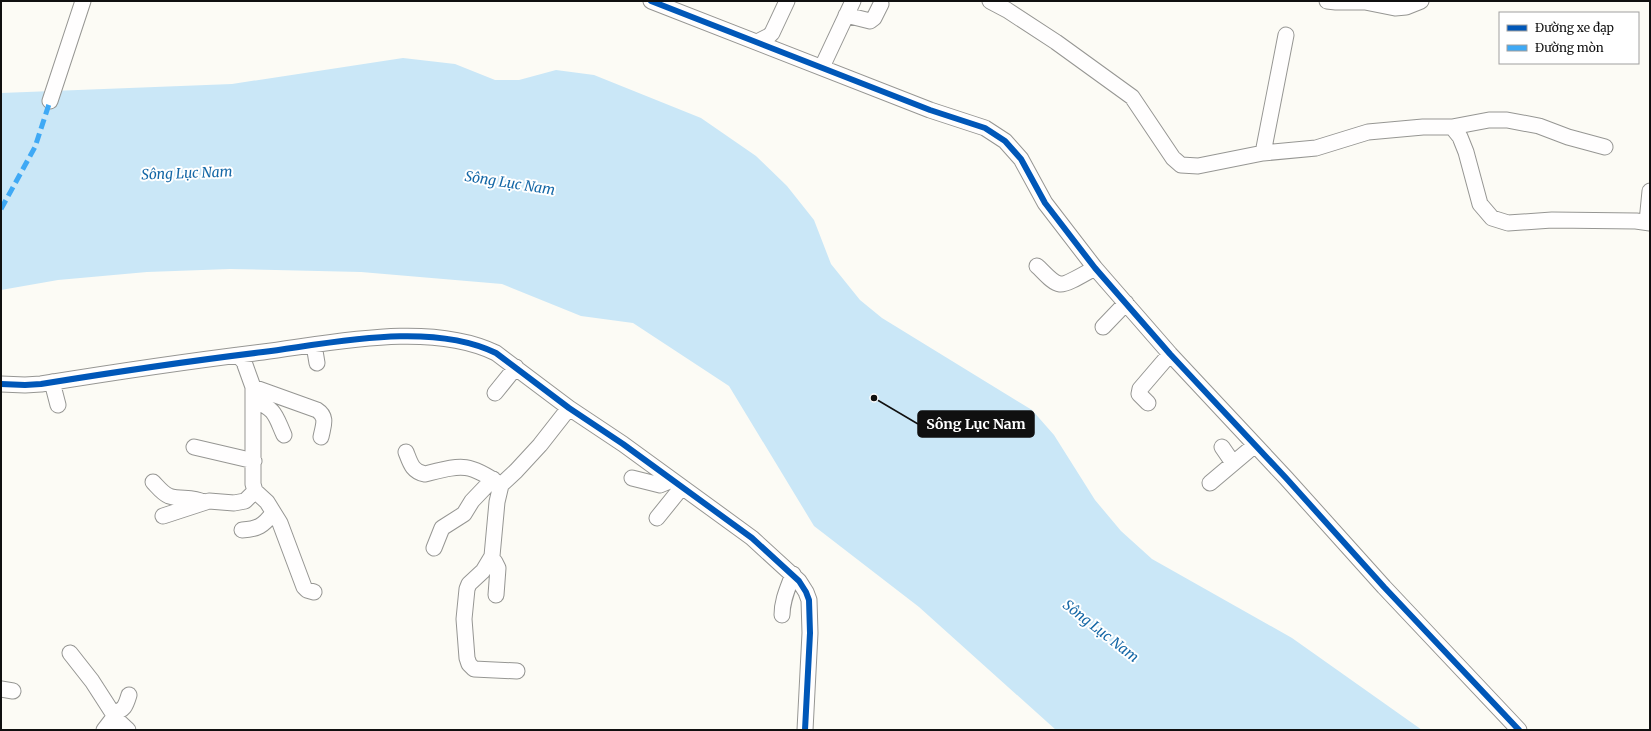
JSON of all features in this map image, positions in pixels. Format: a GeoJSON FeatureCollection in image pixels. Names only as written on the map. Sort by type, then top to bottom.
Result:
{"type":"FeatureCollection","features":[{"type":"Feature","properties":{"kind":"street"},"geometry":{"type":"LineString","coordinates":[[50,101],[83,1]]}},
{"type":"Feature","properties":{"kind":"street"},"geometry":{"type":"LineString","coordinates":[[651,1],[930,110],[985,128],[1006,141],[1021,159],[1045,203],[1095,268],[1170,354],[1255,444],[1384,587],[1519,730]]}},
{"type":"Feature","properties":{"kind":"street"},"geometry":{"type":"LineString","coordinates":[[757,42],[770,36],[787,1]]}},
{"type":"Feature","properties":{"kind":"street"},"geometry":{"type":"LineString","coordinates":[[822,67],[853,1]]}},
{"type":"Feature","properties":{"kind":"street"},"geometry":{"type":"LineString","coordinates":[[1327,1],[1365,2],[1395,8],[1406,7],[1421,1]]}},
{"type":"Feature","properties":{"kind":"street"},"geometry":{"type":"LineString","coordinates":[[996,2],[1056,42],[1132,97],[1176,163],[1188,166],[1198,166],[1263,153],[1316,148],[1357,135],[1384,130],[1423,127],[1452,127],[1489,120],[1507,120],[1539,126],[1568,137],[1605,147]]}},
{"type":"Feature","properties":{"kind":"street"},"geometry":{"type":"LineString","coordinates":[[846,15],[870,21],[874,18],[881,4]]}},
{"type":"Feature","properties":{"kind":"street"},"geometry":{"type":"LineString","coordinates":[[1263,153],[1286,35]]}},
{"type":"Feature","properties":{"kind":"street"},"geometry":{"type":"LineString","coordinates":[[1452,127],[1460,137],[1466,152],[1480,204],[1492,218],[1508,223],[1552,220],[1648,223],[1650,190]]}},
{"type":"Feature","properties":{"kind":"street"},"geometry":{"type":"LineString","coordinates":[[1037,266],[1054,282],[1059,284],[1065,283],[1095,268]]}},
{"type":"Feature","properties":{"kind":"street"},"geometry":{"type":"LineString","coordinates":[[1103,327],[1126,303]]}},
{"type":"Feature","properties":{"kind":"street"},"geometry":{"type":"LineString","coordinates":[[1,384],[25,385],[52,382],[152,366],[376,338],[427,337],[458,341],[486,348],[516,367],[569,408],[623,444],[752,538],[793,574],[806,592],[809,600],[810,633],[808,728]]}},
{"type":"Feature","properties":{"kind":"street"},"geometry":{"type":"LineString","coordinates":[[314,345],[317,363]]}},
{"type":"Feature","properties":{"kind":"street"},"geometry":{"type":"LineString","coordinates":[[1148,403],[1139,394],[1140,389],[1170,354]]}},
{"type":"Feature","properties":{"kind":"street"},"geometry":{"type":"LineString","coordinates":[[238,355],[244,362],[254,394],[253,484],[255,491],[267,502],[280,523],[304,587],[307,590],[314,592]]}},
{"type":"Feature","properties":{"kind":"street"},"geometry":{"type":"LineString","coordinates":[[495,393],[516,367]]}},
{"type":"Feature","properties":{"kind":"street"},"geometry":{"type":"LineString","coordinates":[[52,382],[58,405]]}},
{"type":"Feature","properties":{"kind":"street"},"geometry":{"type":"LineString","coordinates":[[254,394],[275,414],[284,435]]}},
{"type":"Feature","properties":{"kind":"street"},"geometry":{"type":"LineString","coordinates":[[254,394],[317,410],[323,414],[324,418],[321,438]]}},
{"type":"Feature","properties":{"kind":"street"},"geometry":{"type":"LineString","coordinates":[[434,548],[442,528],[464,514],[472,501],[497,482],[516,471],[540,445],[569,408]]}},
{"type":"Feature","properties":{"kind":"street"},"geometry":{"type":"LineString","coordinates":[[1210,483],[1255,444]]}},
{"type":"Feature","properties":{"kind":"street"},"geometry":{"type":"LineString","coordinates":[[194,447],[254,461]]}},
{"type":"Feature","properties":{"kind":"street"},"geometry":{"type":"LineString","coordinates":[[1222,447],[1233,463]]}},
{"type":"Feature","properties":{"kind":"street"},"geometry":{"type":"LineString","coordinates":[[406,452],[413,468],[420,474],[463,467],[486,474],[497,482]]}},
{"type":"Feature","properties":{"kind":"street"},"geometry":{"type":"LineString","coordinates":[[632,478],[660,485],[677,484]]}},
{"type":"Feature","properties":{"kind":"street"},"geometry":{"type":"LineString","coordinates":[[153,482],[163,492],[170,496],[178,498],[195,498],[203,502]]}},
{"type":"Feature","properties":{"kind":"street"},"geometry":{"type":"LineString","coordinates":[[497,482],[493,549],[490,562],[469,584],[467,589],[464,619],[467,658],[469,664],[474,669],[517,672]]}},
{"type":"Feature","properties":{"kind":"street"},"geometry":{"type":"LineString","coordinates":[[657,518],[677,484]]}},
{"type":"Feature","properties":{"kind":"street"},"geometry":{"type":"LineString","coordinates":[[163,516],[203,502],[245,501],[255,491]]}},
{"type":"Feature","properties":{"kind":"street"},"geometry":{"type":"LineString","coordinates":[[242,530],[260,527],[265,524],[273,513]]}},
{"type":"Feature","properties":{"kind":"street"},"geometry":{"type":"LineString","coordinates":[[490,562],[495,562],[498,568],[496,595]]}},
{"type":"Feature","properties":{"kind":"street"},"geometry":{"type":"LineString","coordinates":[[782,615],[782,606],[793,574]]}},
{"type":"Feature","properties":{"kind":"street"},"geometry":{"type":"LineString","coordinates":[[70,653],[92,681],[113,715],[128,730]]}},
{"type":"Feature","properties":{"kind":"street"},"geometry":{"type":"LineString","coordinates":[[104,730],[113,715],[122,710],[129,695]]}},
{"type":"Feature","properties":{"kind":"water","name":"Sông Lục Nam"},"geometry":{"type":"Polygon","coordinates":[[[403,58],[455,64],[495,80],[519,80],[556,70],[594,75],[701,118],[756,156],[787,186],[814,220],[831,264],[860,300],[882,318],[1032,410],[1054,435],[1095,500],[1121,531],[1152,559],[1292,638],[1422,730],[1056,730],[919,607],[814,526],[729,386],[633,323],[581,316],[502,284],[361,272],[230,269],[147,272],[58,280],[1,290],[1,93],[232,84],[403,58]]]}},
{"type":"Feature","properties":{"kind":"marked path"},"geometry":{"type":"LineString","coordinates":[[1,209],[35,147],[50,101]]}},
{"type":"Feature","properties":{"kind":"cycle path"},"geometry":{"type":"LineString","coordinates":[[651,1],[930,110],[985,128],[1005,141],[1021,159],[1045,203],[1095,268],[1170,354],[1286,478],[1384,587],[1519,730]]}},
{"type":"Feature","properties":{"kind":"cycle path"},"geometry":{"type":"LineString","coordinates":[[1,384],[41,384],[180,363],[381,337],[412,336],[442,338],[470,343],[496,353],[569,408],[623,444],[752,538],[799,581],[809,600],[810,633],[805,730]]}},
{"type":"Feature","properties":{"kind":"place","name":"Sông Lục Nam"},"geometry":{"type":"Point","coordinates":[874,398]}}]}
